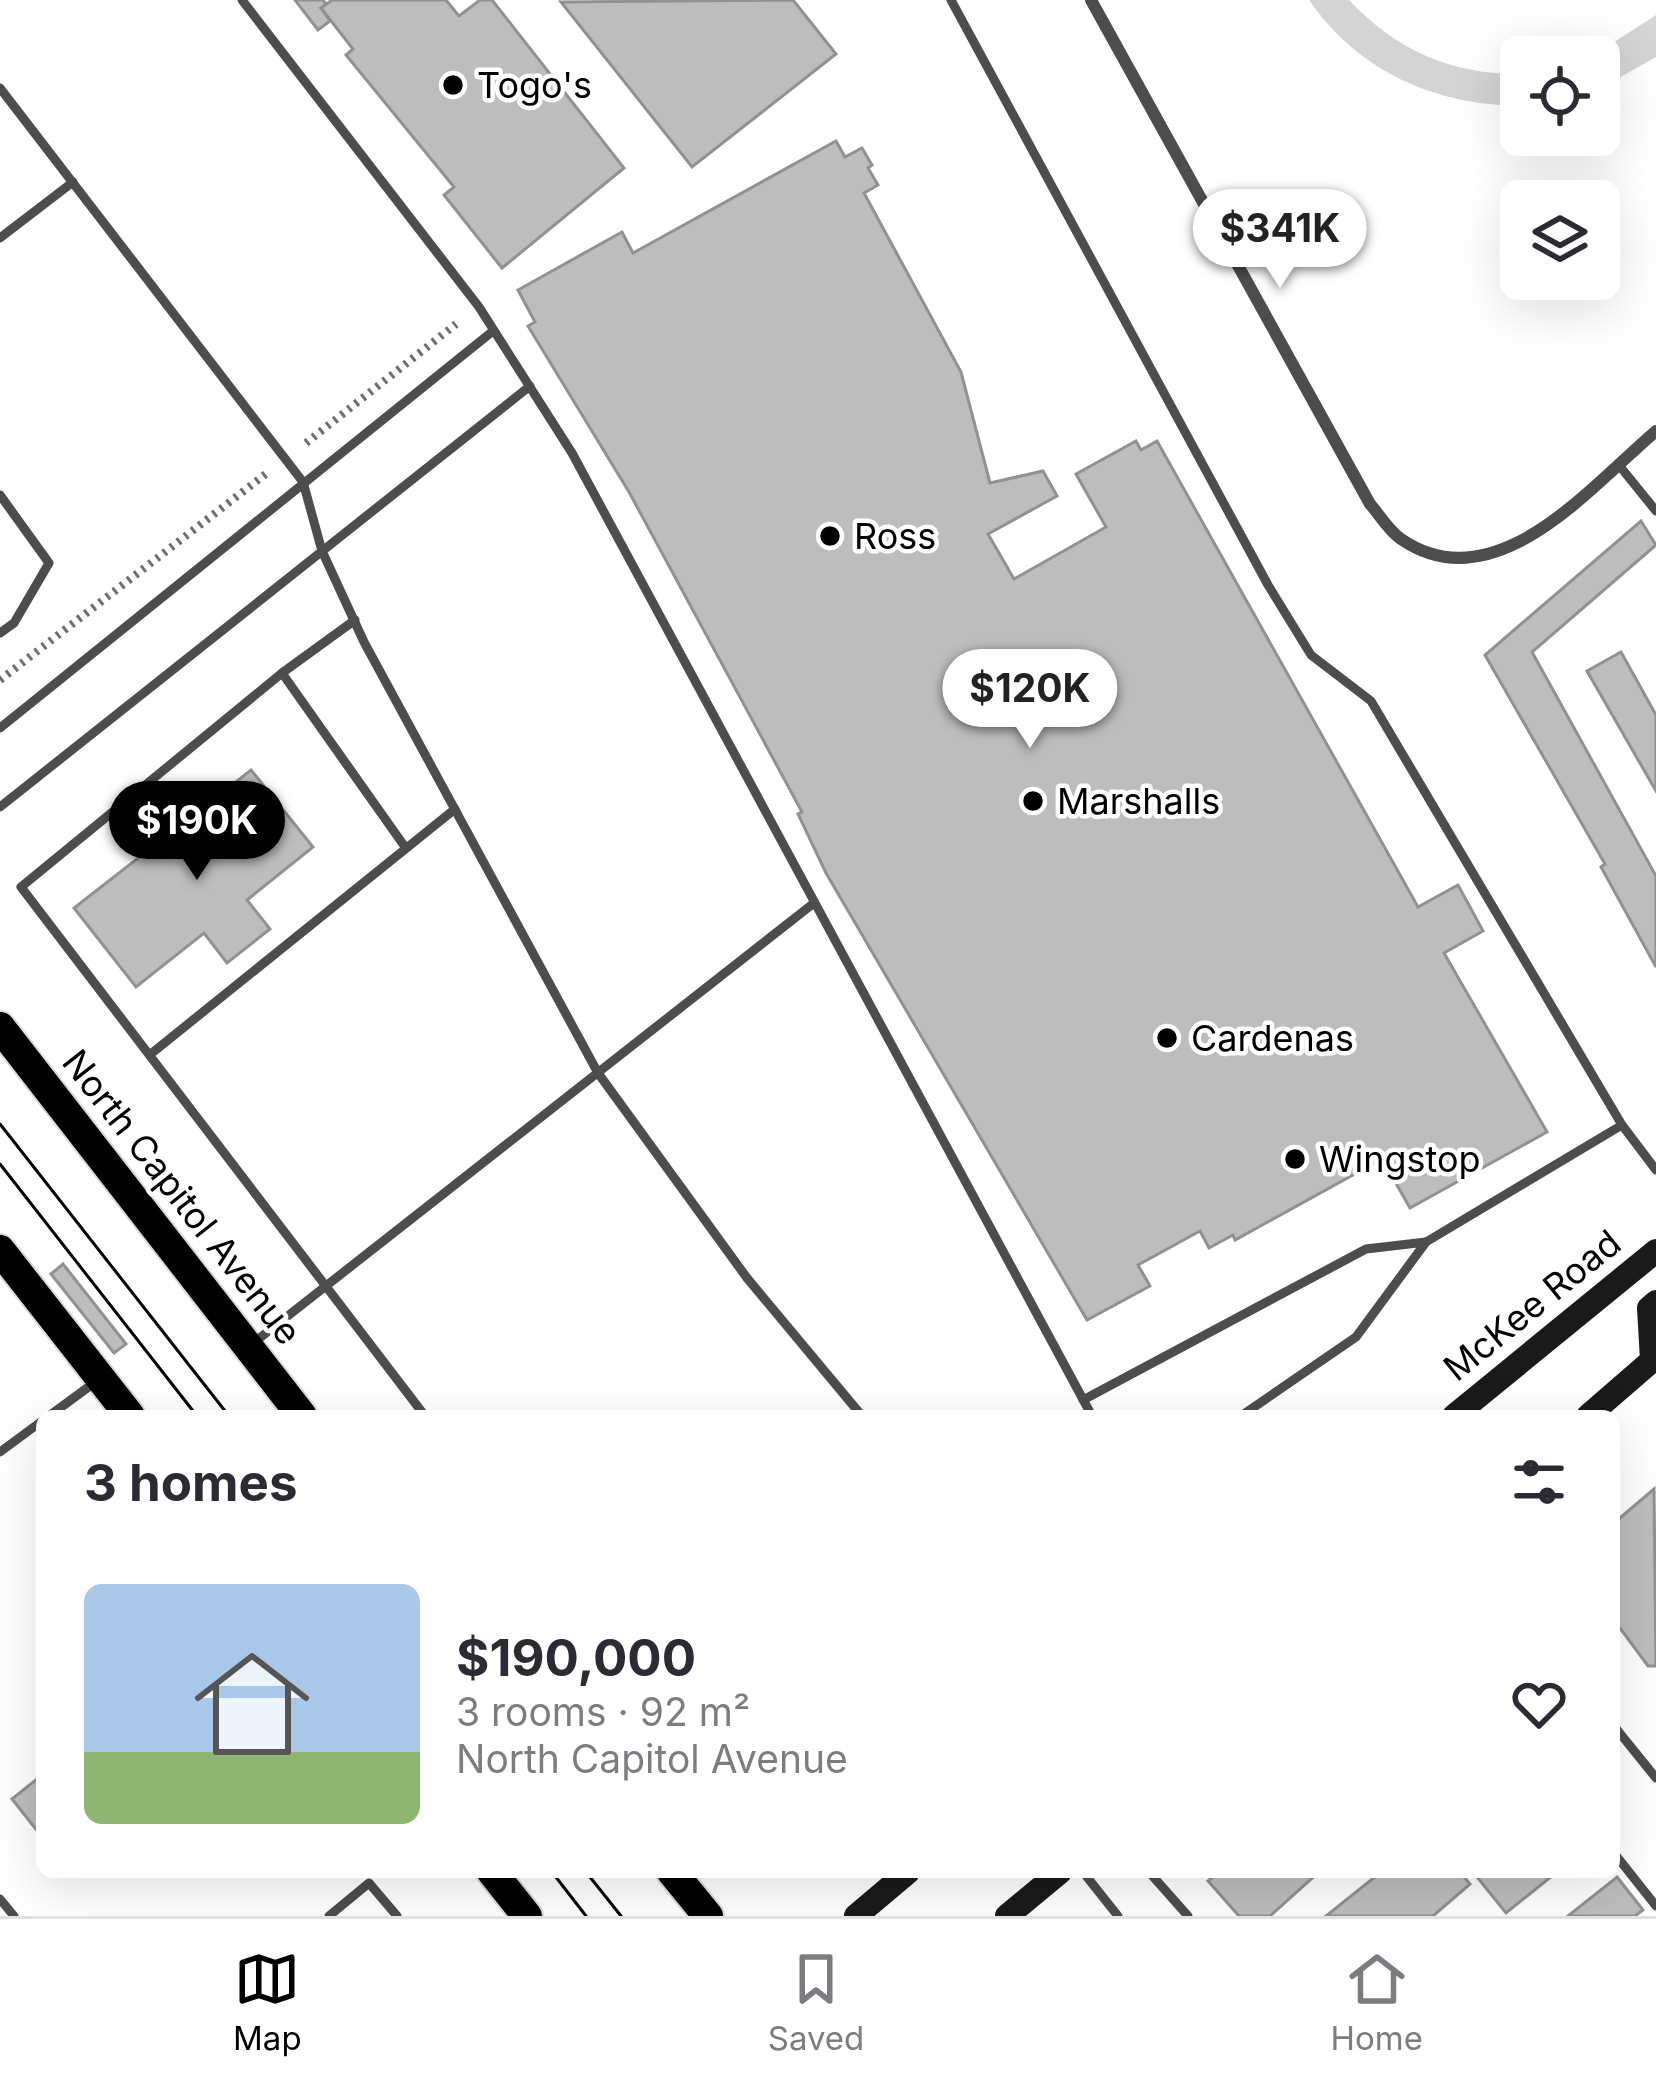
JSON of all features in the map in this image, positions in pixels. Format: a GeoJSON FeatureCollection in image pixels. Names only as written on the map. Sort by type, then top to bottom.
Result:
{"type":"FeatureCollection","features":[{"type":"Feature","properties":{"kind":"main road","name":"North Capitol Avenue"},"geometry":{"type":"LineString","coordinates":[[0,1027],[297,1410]]}},
{"type":"Feature","properties":{"kind":"main road"},"geometry":{"type":"LineString","coordinates":[[0,1250],[125,1410]]}},
{"type":"Feature","properties":{"kind":"main road","name":"McKee Road"},"geometry":{"type":"LineString","coordinates":[[1461,1410],[1656,1250]]}},
{"type":"Feature","properties":{"kind":"main road"},"geometry":{"type":"LineString","coordinates":[[1595,1410],[1655,1361],[1649,1308],[1656,1302]]}},
{"type":"Feature","properties":{"kind":"main road"},"geometry":{"type":"LineString","coordinates":[[497,1878],[526,1916]]}},
{"type":"Feature","properties":{"kind":"main road"},"geometry":{"type":"LineString","coordinates":[[678,1878],[708,1916]]}},
{"type":"Feature","properties":{"kind":"main road"},"geometry":{"type":"LineString","coordinates":[[856,1916],[901,1878]]}},
{"type":"Feature","properties":{"kind":"main road"},"geometry":{"type":"LineString","coordinates":[[1007,1916],[1053,1878]]}},
{"type":"Feature","properties":{"kind":"street"},"geometry":{"type":"LineString","coordinates":[[1091,0],[1370,504],[1401,539],[1452,558],[1494,554],[1530,538],[1656,431]]}},
{"type":"Feature","properties":{"kind":"lane"},"geometry":{"type":"LineString","coordinates":[[242,0],[493,332],[572,453],[1089,1410]]}},
{"type":"Feature","properties":{"kind":"lane"},"geometry":{"type":"LineString","coordinates":[[951,0],[1268,586],[1311,656],[1371,701],[1622,1125],[1656,1170]]}},
{"type":"Feature","properties":{"kind":"lane"},"geometry":{"type":"LineString","coordinates":[[0,88],[303,482],[322,551],[355,620],[598,1073],[747,1278],[857,1410]]}},
{"type":"Feature","properties":{"kind":"lane"},"geometry":{"type":"LineString","coordinates":[[0,238],[73,182]]}},
{"type":"Feature","properties":{"kind":"lane"},"geometry":{"type":"LineString","coordinates":[[0,728],[493,332]]}},
{"type":"Feature","properties":{"kind":"lane"},"geometry":{"type":"LineString","coordinates":[[0,807],[530,386]]}},
{"type":"Feature","properties":{"kind":"lane"},"geometry":{"type":"LineString","coordinates":[[1618,464],[1656,511]]}},
{"type":"Feature","properties":{"kind":"lane"},"geometry":{"type":"LineString","coordinates":[[0,495],[50,563],[14,623],[0,633]]}},
{"type":"Feature","properties":{"kind":"lane"},"geometry":{"type":"LineString","coordinates":[[355,620],[282,673],[22,887],[421,1410]]}},
{"type":"Feature","properties":{"kind":"lane"},"geometry":{"type":"LineString","coordinates":[[282,673],[405,847]]}},
{"type":"Feature","properties":{"kind":"lane"},"geometry":{"type":"LineString","coordinates":[[152,1053],[455,809]]}},
{"type":"Feature","properties":{"kind":"lane"},"geometry":{"type":"LineString","coordinates":[[249,1346],[814,903]]}},
{"type":"Feature","properties":{"kind":"lane"},"geometry":{"type":"LineString","coordinates":[[1250,1410],[1356,1337],[1426,1242],[1622,1125]]}},
{"type":"Feature","properties":{"kind":"lane"},"geometry":{"type":"LineString","coordinates":[[1083,1400],[1366,1249],[1426,1242]]}},
{"type":"Feature","properties":{"kind":"lane"},"geometry":{"type":"LineString","coordinates":[[56,1410],[100,1378]]}},
{"type":"Feature","properties":{"kind":"lane"},"geometry":{"type":"LineString","coordinates":[[0,1452],[36,1425]]}},
{"type":"Feature","properties":{"kind":"lane"},"geometry":{"type":"LineString","coordinates":[[1620,1733],[1656,1778]]}},
{"type":"Feature","properties":{"kind":"lane"},"geometry":{"type":"LineString","coordinates":[[1620,1861],[1656,1906]]}},
{"type":"Feature","properties":{"kind":"lane"},"geometry":{"type":"LineString","coordinates":[[1088,1878],[1118,1916]]}},
{"type":"Feature","properties":{"kind":"lane"},"geometry":{"type":"LineString","coordinates":[[1154,1878],[1187,1916]]}},
{"type":"Feature","properties":{"kind":"lane"},"geometry":{"type":"LineString","coordinates":[[328,1916],[369,1882],[397,1916]]}},
{"type":"Feature","properties":{"kind":"lane"},"geometry":{"type":"LineString","coordinates":[[0,1898],[14,1916]]}},
{"type":"Feature","properties":{"kind":"path"},"geometry":{"type":"LineString","coordinates":[[306,443],[456,323]]}},
{"type":"Feature","properties":{"kind":"path"},"geometry":{"type":"LineString","coordinates":[[0,680],[267,472]]}},
{"type":"Feature","properties":{"kind":"shaded area"},"geometry":{"type":"Polygon","coordinates":[[[1309,0],[1349,0],[1406,46],[1449,64],[1500,73],[1500,105],[1459,99],[1402,80],[1351,47],[1309,0]]]}},
{"type":"Feature","properties":{"kind":"shaded area"},"geometry":{"type":"Polygon","coordinates":[[[1656,15],[1656,57],[1620,77],[1620,38],[1656,15]]]}},
{"type":"Feature","properties":{"kind":"building"},"geometry":{"type":"Polygon","coordinates":[[[295,0],[323,0],[326,4],[321,8],[330,21],[318,30],[295,0]]]}},
{"type":"Feature","properties":{"kind":"building"},"geometry":{"type":"Polygon","coordinates":[[[332,0],[446,0],[459,16],[480,0],[492,0],[624,168],[502,268],[444,195],[454,187],[346,55],[353,49],[321,8],[332,0]]]}},
{"type":"Feature","properties":{"kind":"building"},"geometry":{"type":"Polygon","coordinates":[[[793,0],[836,54],[692,167],[561,2],[793,0]]]}},
{"type":"Feature","properties":{"kind":"building"},"geometry":{"type":"Polygon","coordinates":[[[836,141],[845,157],[862,148],[872,165],[868,168],[878,185],[864,193],[961,372],[990,483],[1043,471],[1057,496],[988,534],[1014,579],[1106,527],[1076,474],[1136,441],[1141,450],[1157,441],[1418,907],[1458,885],[1483,931],[1444,953],[1547,1132],[1410,1208],[1382,1159],[1235,1240],[1233,1235],[1209,1248],[1200,1231],[1138,1265],[1150,1286],[1087,1320],[826,873],[798,814],[802,812],[629,492],[528,326],[535,322],[518,290],[622,232],[633,253],[836,141]]]}},
{"type":"Feature","properties":{"kind":"building"},"geometry":{"type":"Polygon","coordinates":[[[1641,521],[1656,545],[1532,652],[1656,876],[1656,967],[1601,867],[1605,864],[1485,655],[1641,521]]]}},
{"type":"Feature","properties":{"kind":"building"},"geometry":{"type":"Polygon","coordinates":[[[1621,652],[1656,715],[1656,791],[1587,671],[1621,652]]]}},
{"type":"Feature","properties":{"kind":"building"},"geometry":{"type":"Polygon","coordinates":[[[251,770],[313,847],[247,900],[270,929],[227,963],[204,933],[136,987],[74,908],[251,770]]]}},
{"type":"Feature","properties":{"kind":"building"},"geometry":{"type":"Polygon","coordinates":[[[63,1264],[126,1344],[114,1353],[51,1274],[63,1264]]]}},
{"type":"Feature","properties":{"kind":"building"},"geometry":{"type":"Polygon","coordinates":[[[1654,1489],[1656,1666],[1648,1666],[1620,1628],[1620,1518],[1654,1489]]]}},
{"type":"Feature","properties":{"kind":"building"},"geometry":{"type":"Polygon","coordinates":[[[36,1780],[36,1829],[12,1799],[36,1780]]]}},
{"type":"Feature","properties":{"kind":"building"},"geometry":{"type":"Polygon","coordinates":[[[1312,1878],[1270,1916],[1239,1916],[1208,1881],[1312,1878]]]}},
{"type":"Feature","properties":{"kind":"building"},"geometry":{"type":"Polygon","coordinates":[[[1374,1878],[1465,1878],[1470,1884],[1433,1916],[1326,1916],[1374,1878]]]}},
{"type":"Feature","properties":{"kind":"building"},"geometry":{"type":"Polygon","coordinates":[[[1478,1878],[1550,1878],[1506,1913],[1478,1878]]]}},
{"type":"Feature","properties":{"kind":"building"},"geometry":{"type":"Polygon","coordinates":[[[1616,1878],[1643,1910],[1635,1916],[1568,1916],[1616,1878]]]}},
{"type":"Feature","properties":{"kind":"tram line"},"geometry":{"type":"LineString","coordinates":[[0,1124],[224,1410]]}},
{"type":"Feature","properties":{"kind":"tram line"},"geometry":{"type":"LineString","coordinates":[[0,1164],[192,1410]]}},
{"type":"Feature","properties":{"kind":"tram line"},"geometry":{"type":"LineString","coordinates":[[557,1878],[586,1916]]}},
{"type":"Feature","properties":{"kind":"tram line"},"geometry":{"type":"LineString","coordinates":[[591,1878],[621,1916]]}},
{"type":"Feature","properties":{"kind":"place","name":"Togo's"},"geometry":{"type":"Point","coordinates":[453,85]}},
{"type":"Feature","properties":{"kind":"place","name":"Ross"},"geometry":{"type":"Point","coordinates":[830,536]}},
{"type":"Feature","properties":{"kind":"place","name":"Marshalls"},"geometry":{"type":"Point","coordinates":[1033,801]}},
{"type":"Feature","properties":{"kind":"place","name":"Cardenas"},"geometry":{"type":"Point","coordinates":[1167,1038]}},
{"type":"Feature","properties":{"kind":"place","name":"Wingstop"},"geometry":{"type":"Point","coordinates":[1295,1159]}}]}
